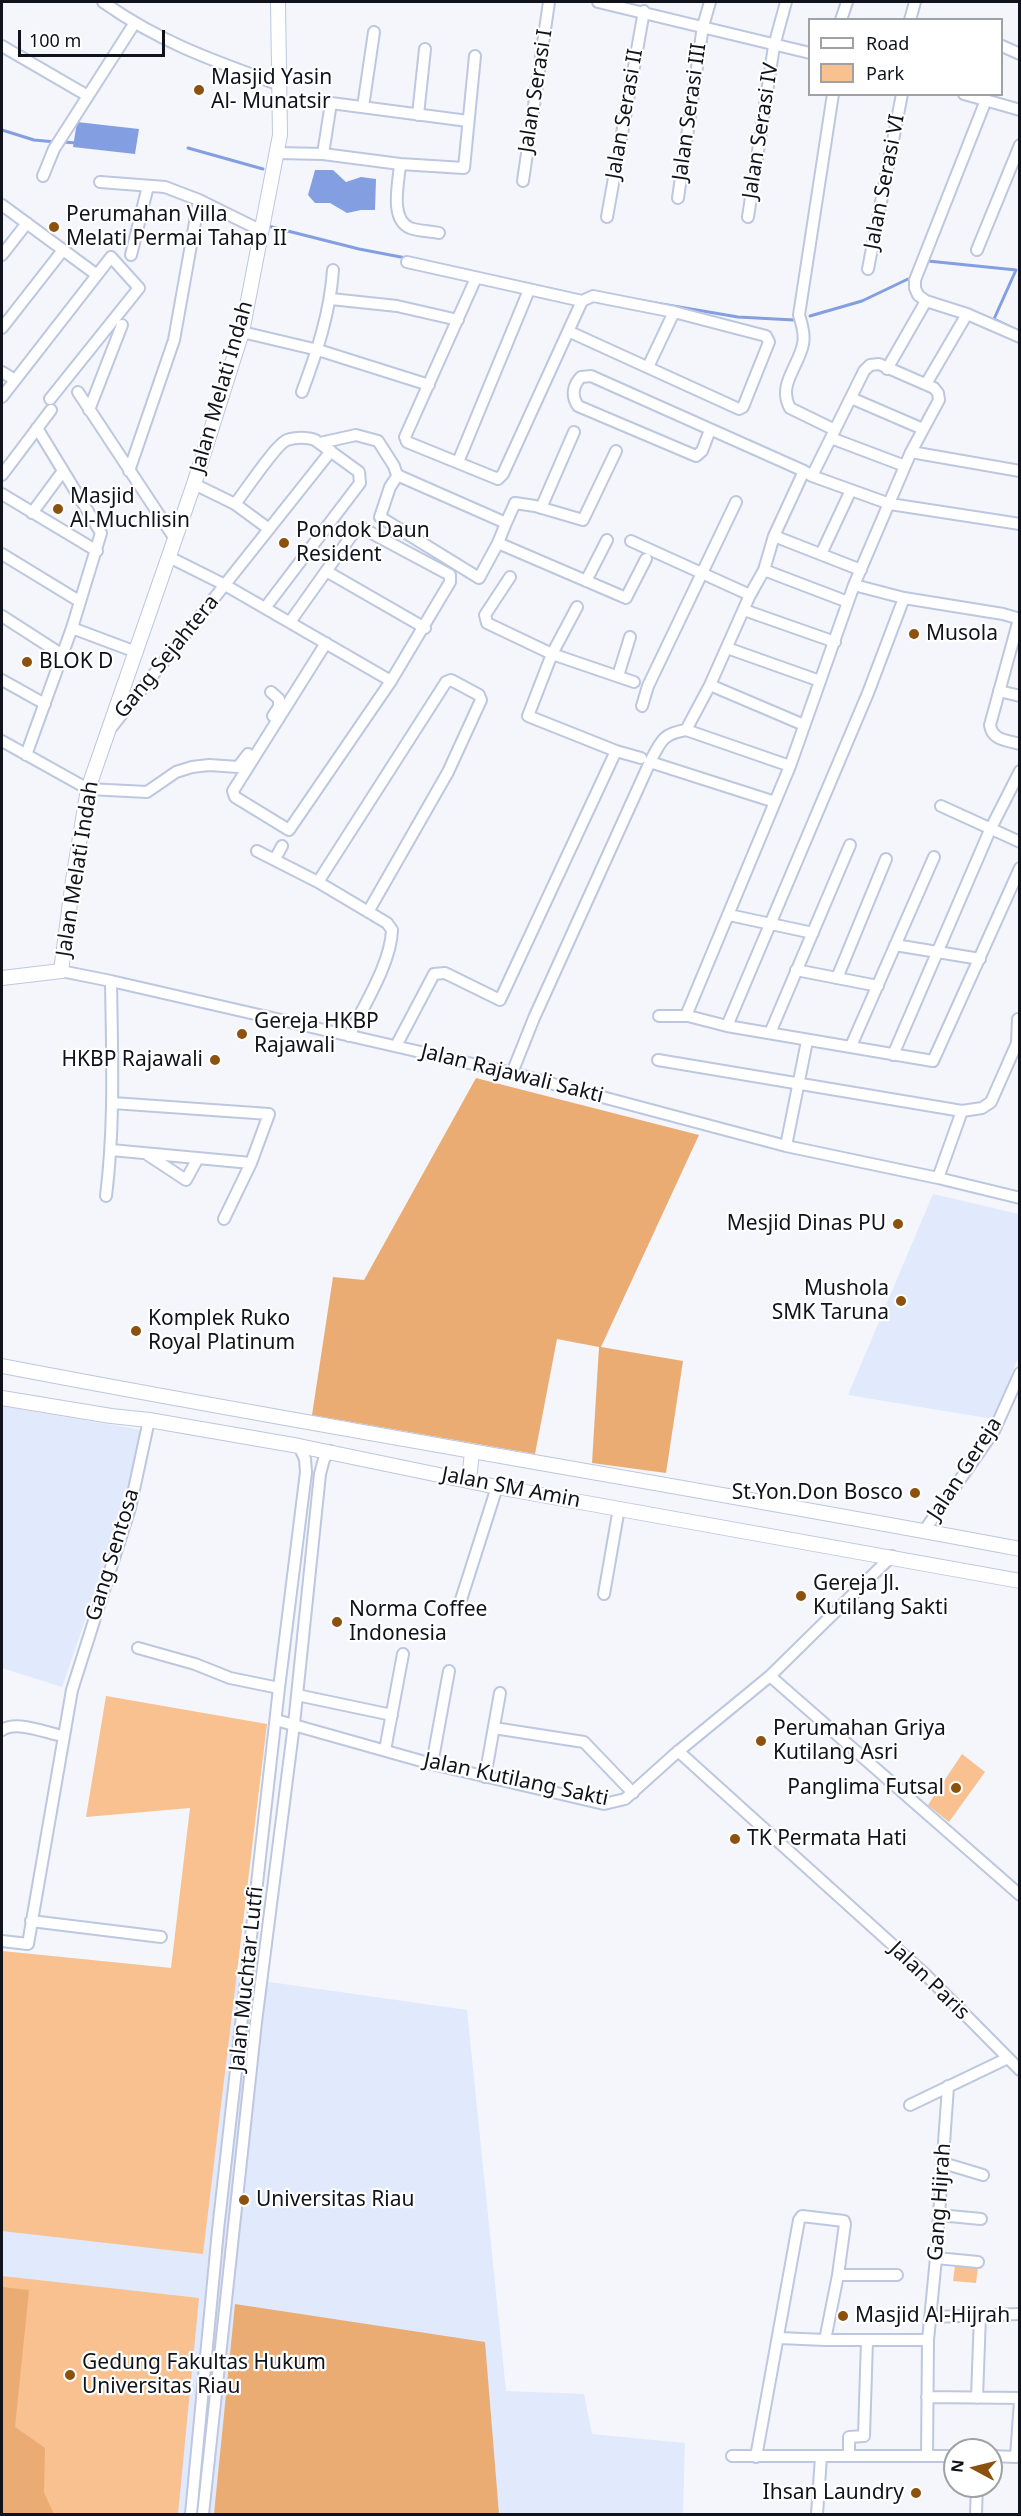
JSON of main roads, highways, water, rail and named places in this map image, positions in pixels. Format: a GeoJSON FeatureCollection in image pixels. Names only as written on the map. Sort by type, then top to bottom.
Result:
{"type":"FeatureCollection","features":[{"type":"Feature","properties":{"kind":"main road","name":"Jalan Melati Indah"},"geometry":{"type":"LineString","coordinates":[[61,971],[72,880],[88,789],[194,484],[242,332],[280,135],[278,2]]}},
{"type":"Feature","properties":{"kind":"main road","name":"Jalan Rajawali Sakti"},"geometry":{"type":"LineString","coordinates":[[2,978],[61,971]]}},
{"type":"Feature","properties":{"kind":"main road","name":"Jalan SM Amin"},"geometry":{"type":"LineString","coordinates":[[2,1366],[1020,1549]]}},
{"type":"Feature","properties":{"kind":"main road","name":"Jalan SM Amin"},"geometry":{"type":"LineString","coordinates":[[2,1398],[330,1451],[497,1486],[1020,1581]]}},
{"type":"Feature","properties":{"kind":"main road"},"geometry":{"type":"LineString","coordinates":[[469,1480],[472,1452]]}},
{"type":"Feature","properties":{"kind":"water"},"geometry":{"type":"Polygon","coordinates":[[[77,122],[139,129],[135,154],[73,147],[77,122]]]}},
{"type":"Feature","properties":{"kind":"water"},"geometry":{"type":"Polygon","coordinates":[[[315,170],[333,170],[346,182],[361,177],[376,179],[375,210],[347,213],[330,203],[315,203],[308,195],[315,170]]]}},
{"type":"Feature","properties":{"kind":"waterway"},"geometry":{"type":"LineString","coordinates":[[2,130],[34,140],[56,142]]}},
{"type":"Feature","properties":{"kind":"waterway"},"geometry":{"type":"LineString","coordinates":[[63,142],[77,143]]}},
{"type":"Feature","properties":{"kind":"waterway"},"geometry":{"type":"LineString","coordinates":[[188,148],[263,169]]}},
{"type":"Feature","properties":{"kind":"waterway"},"geometry":{"type":"LineString","coordinates":[[268,226],[359,249],[406,258]]}},
{"type":"Feature","properties":{"kind":"waterway"},"geometry":{"type":"LineString","coordinates":[[928,261],[1016,270],[994,319],[1015,329]]}},
{"type":"Feature","properties":{"kind":"waterway"},"geometry":{"type":"LineString","coordinates":[[456,268],[479,273]]}},
{"type":"Feature","properties":{"kind":"waterway"},"geometry":{"type":"LineString","coordinates":[[810,316],[862,301],[908,279]]}},
{"type":"Feature","properties":{"kind":"waterway"},"geometry":{"type":"LineString","coordinates":[[524,283],[573,294]]}},
{"type":"Feature","properties":{"kind":"waterway"},"geometry":{"type":"LineString","coordinates":[[638,300],[738,317],[794,320]]}},
{"type":"Feature","properties":{"kind":"place","name":"Masjid Yasin Al- Munatsir"},"geometry":{"type":"Point","coordinates":[199,90]}},
{"type":"Feature","properties":{"kind":"place","name":"Perumahan Villa Melati Permai Tahap II"},"geometry":{"type":"Point","coordinates":[54,227]}},
{"type":"Feature","properties":{"kind":"place","name":"Masjid Al-Muchlisin"},"geometry":{"type":"Point","coordinates":[58,509]}},
{"type":"Feature","properties":{"kind":"place","name":"Pondok Daun Resident"},"geometry":{"type":"Point","coordinates":[284,543]}},
{"type":"Feature","properties":{"kind":"place","name":"Musola"},"geometry":{"type":"Point","coordinates":[914,634]}},
{"type":"Feature","properties":{"kind":"place","name":"BLOK D"},"geometry":{"type":"Point","coordinates":[27,662]}},
{"type":"Feature","properties":{"kind":"place","name":"Gereja HKBP Rajawali"},"geometry":{"type":"Point","coordinates":[242,1034]}},
{"type":"Feature","properties":{"kind":"place","name":"HKBP Rajawali"},"geometry":{"type":"Point","coordinates":[215,1060]}},
{"type":"Feature","properties":{"kind":"place","name":"Mesjid Dinas PU"},"geometry":{"type":"Point","coordinates":[898,1224]}},
{"type":"Feature","properties":{"kind":"place","name":"Mushola SMK Taruna"},"geometry":{"type":"Point","coordinates":[901,1301]}},
{"type":"Feature","properties":{"kind":"place","name":"Komplek Ruko Royal Platinum"},"geometry":{"type":"Point","coordinates":[136,1331]}},
{"type":"Feature","properties":{"kind":"place","name":"St.Yon.Don Bosco"},"geometry":{"type":"Point","coordinates":[915,1493]}},
{"type":"Feature","properties":{"kind":"place","name":"Gereja Jl. Kutilang Sakti"},"geometry":{"type":"Point","coordinates":[801,1596]}},
{"type":"Feature","properties":{"kind":"place","name":"Norma Coffee Indonesia"},"geometry":{"type":"Point","coordinates":[337,1622]}},
{"type":"Feature","properties":{"kind":"place","name":"Perumahan Griya Kutilang Asri"},"geometry":{"type":"Point","coordinates":[761,1741]}},
{"type":"Feature","properties":{"kind":"place","name":"Panglima Futsal"},"geometry":{"type":"Point","coordinates":[956,1788]}},
{"type":"Feature","properties":{"kind":"place","name":"TK Permata Hati"},"geometry":{"type":"Point","coordinates":[735,1839]}},
{"type":"Feature","properties":{"kind":"place","name":"Universitas Riau"},"geometry":{"type":"Point","coordinates":[244,2200]}},
{"type":"Feature","properties":{"kind":"place","name":"Masjid Al-Hijrah"},"geometry":{"type":"Point","coordinates":[843,2316]}},
{"type":"Feature","properties":{"kind":"place","name":"Gedung Fakultas Hukum Universitas Riau"},"geometry":{"type":"Point","coordinates":[70,2375]}},
{"type":"Feature","properties":{"kind":"place","name":"Ihsan Laundry"},"geometry":{"type":"Point","coordinates":[916,2493]}}]}
